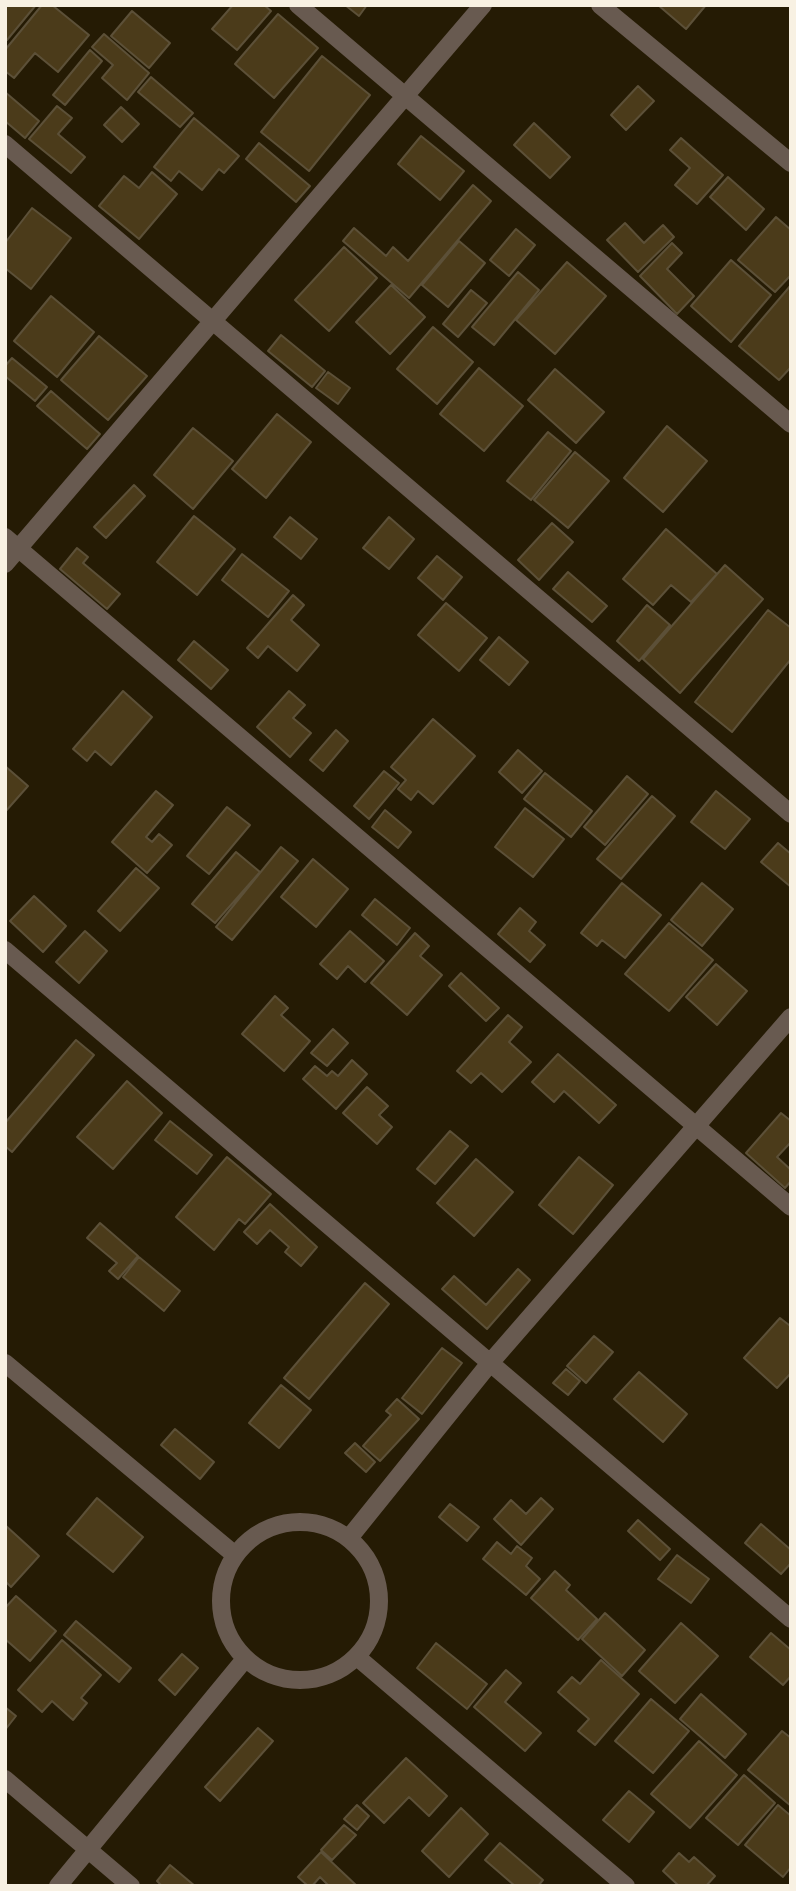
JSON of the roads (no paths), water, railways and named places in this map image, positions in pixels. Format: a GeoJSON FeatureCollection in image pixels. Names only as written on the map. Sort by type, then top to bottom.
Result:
{"type":"FeatureCollection","features":[{"type":"Feature","properties":{"kind":"street"},"geometry":{"type":"LineString","coordinates":[[298,5],[791,424]]}},
{"type":"Feature","properties":{"kind":"street"},"geometry":{"type":"LineString","coordinates":[[5,564],[12,543],[213,321],[483,5]]}},
{"type":"Feature","properties":{"kind":"street"},"geometry":{"type":"LineString","coordinates":[[600,5],[791,163]]}},
{"type":"Feature","properties":{"kind":"street"},"geometry":{"type":"LineString","coordinates":[[5,144],[791,814]]}},
{"type":"Feature","properties":{"kind":"street"},"geometry":{"type":"LineString","coordinates":[[12,543],[791,1207]]}},
{"type":"Feature","properties":{"kind":"street"},"geometry":{"type":"LineString","coordinates":[[5,950],[791,1619]]}},
{"type":"Feature","properties":{"kind":"street"},"geometry":{"type":"LineString","coordinates":[[349,1538],[490,1363],[791,1017]]}},
{"type":"Feature","properties":{"kind":"street"},"geometry":{"type":"LineString","coordinates":[[5,1363],[235,1555]]}},
{"type":"Feature","properties":{"kind":"street"},"geometry":{"type":"LineString","coordinates":[[297,1521],[333,1528],[349,1538],[362,1551],[372,1567],[380,1603],[377,1622],[370,1639],[357,1657],[344,1668],[324,1677],[303,1681],[282,1679],[262,1671],[245,1659],[233,1644],[221,1609],[221,1590],[235,1555],[262,1531],[297,1521]]}},
{"type":"Feature","properties":{"kind":"street"},"geometry":{"type":"LineString","coordinates":[[357,1657],[626,1886]]}},
{"type":"Feature","properties":{"kind":"street"},"geometry":{"type":"LineString","coordinates":[[58,1886],[245,1659]]}},
{"type":"Feature","properties":{"kind":"street"},"geometry":{"type":"LineString","coordinates":[[5,1779],[131,1886]]}}]}
